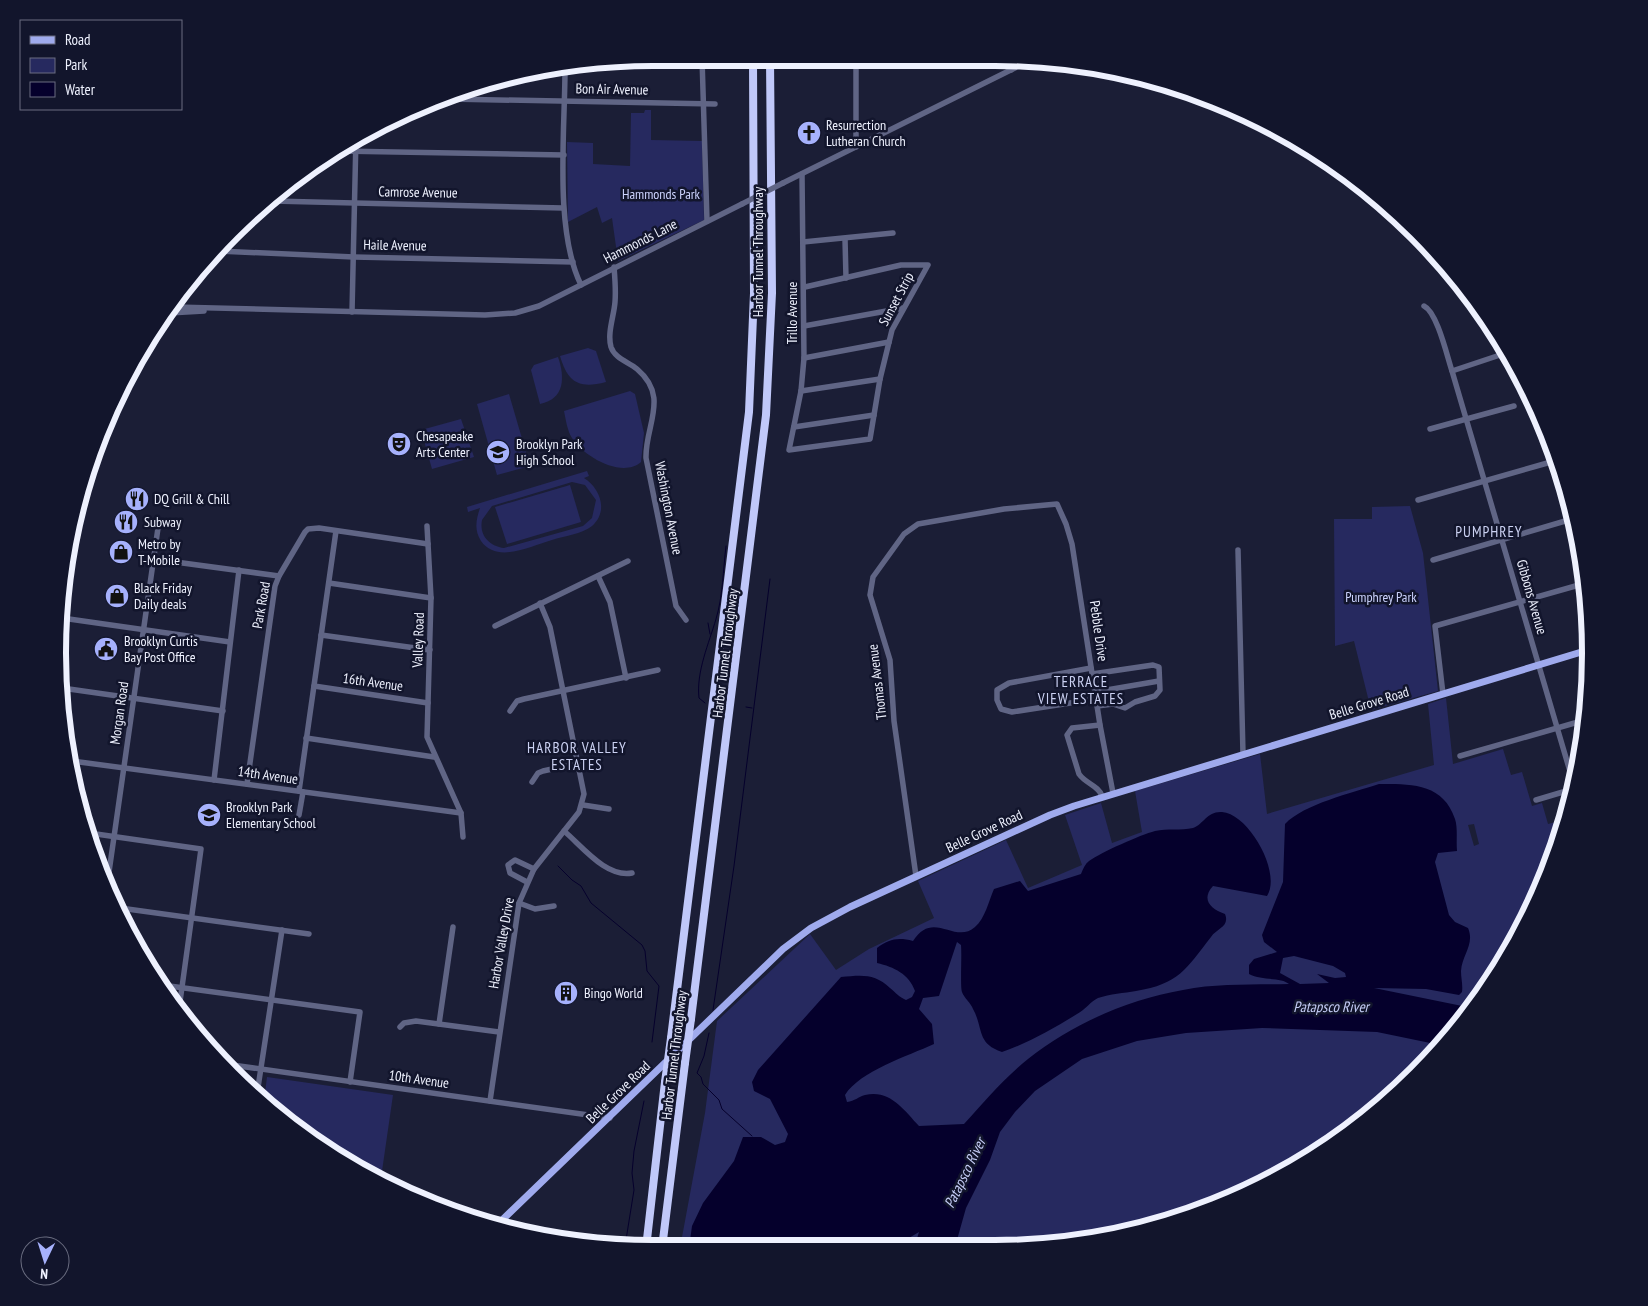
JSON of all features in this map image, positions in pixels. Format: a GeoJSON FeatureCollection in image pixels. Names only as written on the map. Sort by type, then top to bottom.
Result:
{"type":"FeatureCollection","features":[{"type":"Feature","properties":{"kind":"highway"},"geometry":{"type":"LineString","coordinates":[[749,66],[754,146]]}},
{"type":"Feature","properties":{"kind":"highway","name":"Harbor Tunnel Throughway"},"geometry":{"type":"LineString","coordinates":[[647,1240],[660,1121],[740,499],[749,412],[754,322],[753,66]]}},
{"type":"Feature","properties":{"kind":"highway","name":"Harbor Tunnel Throughway"},"geometry":{"type":"LineString","coordinates":[[663,1240],[766,415],[772,293],[770,66]]}},
{"type":"Feature","properties":{"kind":"main road","name":"Belle Grove Road"},"geometry":{"type":"LineString","coordinates":[[502,1220],[796,939],[828,918],[1049,815],[1102,796],[1582,652]]}},
{"type":"Feature","properties":{"kind":"street"},"geometry":{"type":"LineString","coordinates":[[702,66],[707,221]]}},
{"type":"Feature","properties":{"kind":"street"},"geometry":{"type":"LineString","coordinates":[[856,66],[856,147]]}},
{"type":"Feature","properties":{"kind":"street","name":"Hammonds Lane"},"geometry":{"type":"LineString","coordinates":[[179,307],[485,315],[515,313],[539,306],[1017,67]]}},
{"type":"Feature","properties":{"kind":"street"},"geometry":{"type":"LineString","coordinates":[[565,73],[564,208],[573,262],[581,285]]}},
{"type":"Feature","properties":{"kind":"street","name":"Bon Air Avenue"},"geometry":{"type":"LineString","coordinates":[[458,99],[715,104]]}},
{"type":"Feature","properties":{"kind":"street"},"geometry":{"type":"LineString","coordinates":[[352,312],[356,147]]}},
{"type":"Feature","properties":{"kind":"street"},"geometry":{"type":"LineString","coordinates":[[350,151],[564,155]]}},
{"type":"Feature","properties":{"kind":"street","name":"Trillo Avenue"},"geometry":{"type":"LineString","coordinates":[[789,450],[801,391],[804,358],[802,174]]}},
{"type":"Feature","properties":{"kind":"street","name":"Camrose Avenue"},"geometry":{"type":"LineString","coordinates":[[279,201],[564,208]]}},
{"type":"Feature","properties":{"kind":"street"},"geometry":{"type":"LineString","coordinates":[[803,242],[893,233]]}},
{"type":"Feature","properties":{"kind":"street"},"geometry":{"type":"LineString","coordinates":[[845,239],[846,278]]}},
{"type":"Feature","properties":{"kind":"street","name":"Haile Avenue"},"geometry":{"type":"LineString","coordinates":[[226,250],[354,257],[573,262]]}},
{"type":"Feature","properties":{"kind":"street","name":"Sunset Strip"},"geometry":{"type":"LineString","coordinates":[[789,450],[870,439],[880,379],[896,320],[928,265],[902,266],[804,286]]}},
{"type":"Feature","properties":{"kind":"street","name":"Washington Avenue"},"geometry":{"type":"LineString","coordinates":[[614,267],[615,300],[610,346],[617,356],[639,370],[654,395],[655,412],[647,441],[646,458],[676,606],[686,620]]}},
{"type":"Feature","properties":{"kind":"street","name":"Gibbons Avenue"},"geometry":{"type":"LineString","coordinates":[[1424,306],[1435,317],[1452,371],[1569,770]]}},
{"type":"Feature","properties":{"kind":"street"},"geometry":{"type":"LineString","coordinates":[[804,326],[903,308]]}},
{"type":"Feature","properties":{"kind":"street","name":"Hammonds Lane"},"geometry":{"type":"LineString","coordinates":[[176,312],[226,309]]}},
{"type":"Feature","properties":{"kind":"street"},"geometry":{"type":"LineString","coordinates":[[804,358],[889,342]]}},
{"type":"Feature","properties":{"kind":"street"},"geometry":{"type":"LineString","coordinates":[[1452,371],[1500,355]]}},
{"type":"Feature","properties":{"kind":"street"},"geometry":{"type":"LineString","coordinates":[[801,391],[880,379]]}},
{"type":"Feature","properties":{"kind":"street"},"geometry":{"type":"LineString","coordinates":[[1430,430],[1514,406]]}},
{"type":"Feature","properties":{"kind":"street"},"geometry":{"type":"LineString","coordinates":[[794,427],[874,415]]}},
{"type":"Feature","properties":{"kind":"street"},"geometry":{"type":"LineString","coordinates":[[1418,500],[1550,462]]}},
{"type":"Feature","properties":{"kind":"street","name":"Pebble Drive"},"geometry":{"type":"LineString","coordinates":[[1057,504],[1072,544],[1100,725],[1113,793]]}},
{"type":"Feature","properties":{"kind":"street","name":"Thomas Avenue"},"geometry":{"type":"LineString","coordinates":[[916,876],[894,721],[890,660],[870,594],[873,577],[904,534],[918,524],[1004,509],[1057,504]]}},
{"type":"Feature","properties":{"kind":"street","name":"Morgan Road"},"geometry":{"type":"LineString","coordinates":[[109,873],[159,521]]}},
{"type":"Feature","properties":{"kind":"street"},"geometry":{"type":"LineString","coordinates":[[1433,560],[1566,521]]}},
{"type":"Feature","properties":{"kind":"street","name":"Valley Road"},"geometry":{"type":"LineString","coordinates":[[427,526],[432,598],[427,737],[434,757],[461,813],[463,837]]}},
{"type":"Feature","properties":{"kind":"street","name":"Park Road"},"geometry":{"type":"LineString","coordinates":[[247,784],[275,586],[279,576],[308,529],[428,544]]}},
{"type":"Feature","properties":{"kind":"street"},"geometry":{"type":"LineString","coordinates":[[300,815],[306,738],[336,531]]}},
{"type":"Feature","properties":{"kind":"street"},"geometry":{"type":"LineString","coordinates":[[1238,550],[1242,754]]}},
{"type":"Feature","properties":{"kind":"street"},"geometry":{"type":"LineString","coordinates":[[153,559],[279,576]]}},
{"type":"Feature","properties":{"kind":"street"},"geometry":{"type":"LineString","coordinates":[[495,626],[628,562]]}},
{"type":"Feature","properties":{"kind":"street"},"geometry":{"type":"LineString","coordinates":[[214,780],[239,570]]}},
{"type":"Feature","properties":{"kind":"street"},"geometry":{"type":"LineString","coordinates":[[598,576],[610,602],[626,678]]}},
{"type":"Feature","properties":{"kind":"street"},"geometry":{"type":"LineString","coordinates":[[328,583],[432,598]]}},
{"type":"Feature","properties":{"kind":"street"},"geometry":{"type":"LineString","coordinates":[[1443,694],[1436,626],[1578,585]]}},
{"type":"Feature","properties":{"kind":"street"},"geometry":{"type":"LineString","coordinates":[[540,603],[550,627],[579,763],[583,784],[582,804],[609,809]]}},
{"type":"Feature","properties":{"kind":"street"},"geometry":{"type":"LineString","coordinates":[[68,619],[230,642]]}},
{"type":"Feature","properties":{"kind":"street"},"geometry":{"type":"LineString","coordinates":[[321,635],[430,650]]}},
{"type":"Feature","properties":{"kind":"street"},"geometry":{"type":"LineString","coordinates":[[1153,665],[1159,667],[1161,687],[1159,693],[1151,698],[1135,702],[1125,708],[1112,704],[1097,703],[1012,712],[1001,710],[997,700],[997,690],[1009,684],[1092,671],[1153,665]]}},
{"type":"Feature","properties":{"kind":"street"},"geometry":{"type":"LineString","coordinates":[[510,710],[517,701],[658,670]]}},
{"type":"Feature","properties":{"kind":"street"},"geometry":{"type":"LineString","coordinates":[[1095,692],[1159,681]]}},
{"type":"Feature","properties":{"kind":"street","name":"16th Avenue"},"geometry":{"type":"LineString","coordinates":[[314,686],[428,703]]}},
{"type":"Feature","properties":{"kind":"street"},"geometry":{"type":"LineString","coordinates":[[68,689],[223,711]]}},
{"type":"Feature","properties":{"kind":"street"},"geometry":{"type":"LineString","coordinates":[[1460,756],[1578,722]]}},
{"type":"Feature","properties":{"kind":"street"},"geometry":{"type":"LineString","coordinates":[[1100,725],[1072,728],[1067,735],[1079,774],[1083,780],[1100,790],[1102,796]]}},
{"type":"Feature","properties":{"kind":"street"},"geometry":{"type":"LineString","coordinates":[[306,738],[434,757]]}},
{"type":"Feature","properties":{"kind":"street","name":"14th Avenue"},"geometry":{"type":"LineString","coordinates":[[77,762],[461,813]]}},
{"type":"Feature","properties":{"kind":"street"},"geometry":{"type":"LineString","coordinates":[[532,782],[538,773],[579,763]]}},
{"type":"Feature","properties":{"kind":"street"},"geometry":{"type":"LineString","coordinates":[[1536,800],[1565,791]]}},
{"type":"Feature","properties":{"kind":"street","name":"Harbor Valley Drive"},"geometry":{"type":"LineString","coordinates":[[490,1101],[519,903],[534,869],[582,804]]}},
{"type":"Feature","properties":{"kind":"street"},"geometry":{"type":"LineString","coordinates":[[564,830],[594,858],[614,872],[632,873]]}},
{"type":"Feature","properties":{"kind":"street"},"geometry":{"type":"LineString","coordinates":[[95,834],[201,848],[180,1000]]}},
{"type":"Feature","properties":{"kind":"street"},"geometry":{"type":"LineString","coordinates":[[527,882],[510,873],[508,864],[515,860],[534,869]]}},
{"type":"Feature","properties":{"kind":"street"},"geometry":{"type":"LineString","coordinates":[[519,903],[535,909],[554,906]]}},
{"type":"Feature","properties":{"kind":"street"},"geometry":{"type":"LineString","coordinates":[[125,909],[309,934]]}},
{"type":"Feature","properties":{"kind":"street"},"geometry":{"type":"LineString","coordinates":[[439,1024],[453,927]]}},
{"type":"Feature","properties":{"kind":"street"},"geometry":{"type":"LineString","coordinates":[[258,1087],[282,930]]}},
{"type":"Feature","properties":{"kind":"street"},"geometry":{"type":"LineString","coordinates":[[170,986],[360,1012],[350,1082]]}},
{"type":"Feature","properties":{"kind":"street"},"geometry":{"type":"LineString","coordinates":[[400,1027],[410,1022],[500,1032]]}},
{"type":"Feature","properties":{"kind":"street","name":"10th Avenue"},"geometry":{"type":"LineString","coordinates":[[236,1065],[610,1118]]}},
{"type":"Feature","properties":{"kind":"green space","name":"Hammonds Park"},"geometry":{"type":"Polygon","coordinates":[[[645,110],[651,110],[651,140],[702,141],[704,220],[618,261],[612,218],[602,223],[597,207],[568,222],[567,142],[593,143],[593,164],[630,166],[631,113],[644,113],[645,110]]]}},
{"type":"Feature","properties":{"kind":"green space"},"geometry":{"type":"Polygon","coordinates":[[[588,348],[596,351],[606,382],[589,385],[576,382],[571,378],[563,365],[560,356],[588,348]]]}},
{"type":"Feature","properties":{"kind":"green space"},"geometry":{"type":"Polygon","coordinates":[[[558,357],[562,372],[559,392],[548,401],[540,404],[531,370],[534,365],[558,357]]]}},
{"type":"Feature","properties":{"kind":"green space"},"geometry":{"type":"Polygon","coordinates":[[[630,391],[635,394],[644,433],[641,462],[633,467],[614,467],[594,458],[577,445],[569,432],[564,411],[630,391]]]}},
{"type":"Feature","properties":{"kind":"green space"},"geometry":{"type":"Polygon","coordinates":[[[509,394],[530,466],[497,475],[477,404],[509,394]]]}},
{"type":"Feature","properties":{"kind":"green space"},"geometry":{"type":"Polygon","coordinates":[[[461,419],[474,457],[432,469],[421,430],[461,419]]]}},
{"type":"Feature","properties":{"kind":"green space"},"geometry":{"type":"Polygon","coordinates":[[[587,471],[589,476],[584,478],[590,482],[598,494],[601,507],[597,520],[592,526],[583,531],[525,549],[505,552],[488,548],[481,541],[476,525],[480,508],[468,512],[467,507],[587,471]],[[572,482],[492,506],[482,520],[481,525],[486,539],[494,545],[504,548],[583,526],[592,518],[596,500],[585,485],[572,482]]]}},
{"type":"Feature","properties":{"kind":"green space"},"geometry":{"type":"Polygon","coordinates":[[[570,485],[581,522],[507,544],[495,507],[570,485]]]}},
{"type":"Feature","properties":{"kind":"green space","name":"Pumphrey Park"},"geometry":{"type":"Polygon","coordinates":[[[1410,506],[1423,553],[1438,691],[1371,710],[1354,641],[1335,646],[1334,519],[1372,519],[1372,507],[1410,506]]]}},
{"type":"Feature","properties":{"kind":"green space"},"geometry":{"type":"Polygon","coordinates":[[[1446,698],[1453,764],[1503,749],[1511,775],[1522,772],[1532,806],[1542,803],[1548,824],[1557,822],[1551,842],[1521,913],[1483,979],[1461,1010],[1410,1068],[1352,1119],[1321,1141],[1255,1179],[1184,1209],[1147,1220],[1072,1235],[995,1240],[681,1240],[705,1113],[717,1021],[810,934],[836,970],[869,949],[934,918],[918,881],[1006,840],[1028,888],[1082,865],[1065,815],[1101,803],[1112,843],[1142,832],[1135,791],[1260,754],[1267,814],[1434,765],[1428,704],[1446,698]],[[1474,824],[1468,825],[1474,846],[1479,844],[1474,824]]]}},
{"type":"Feature","properties":{"kind":"green space"},"geometry":{"type":"Polygon","coordinates":[[[267,1077],[393,1095],[382,1173],[327,1141],[296,1119],[265,1093],[267,1077]]]}},
{"type":"Feature","properties":{"kind":"water","name":"Patapsco River"},"geometry":{"type":"Polygon","coordinates":[[[1379,784],[1403,784],[1424,788],[1443,798],[1450,807],[1455,819],[1457,851],[1438,853],[1435,862],[1449,915],[1455,922],[1468,928],[1470,934],[1461,971],[1462,992],[1459,995],[1426,989],[1374,988],[1464,1006],[1433,1044],[1377,1032],[1262,1028],[1186,1033],[1137,1041],[1082,1059],[1035,1091],[1015,1112],[1000,1132],[990,1160],[966,1208],[957,1240],[916,1240],[919,1232],[906,1240],[690,1240],[692,1226],[703,1203],[734,1161],[743,1137],[761,1137],[775,1145],[785,1142],[788,1134],[770,1099],[754,1091],[752,1082],[758,1070],[841,977],[873,977],[904,999],[912,997],[915,991],[905,976],[895,969],[877,963],[877,948],[881,945],[898,939],[913,941],[921,932],[928,928],[936,927],[960,932],[967,931],[978,924],[994,889],[1020,881],[1028,891],[1081,874],[1089,861],[1121,844],[1155,831],[1193,828],[1217,812],[1232,815],[1243,823],[1260,846],[1270,873],[1270,886],[1267,896],[1213,886],[1208,895],[1209,903],[1215,909],[1225,914],[1226,922],[1180,973],[1172,979],[1151,988],[1098,998],[1080,1012],[1050,1030],[1002,1052],[984,1040],[972,1007],[962,992],[961,945],[957,942],[939,996],[923,998],[919,1009],[932,1024],[934,1044],[873,1071],[852,1086],[845,1095],[847,1102],[865,1095],[882,1095],[896,1102],[919,1126],[964,1124],[1019,1066],[1045,1046],[1101,1015],[1162,994],[1196,988],[1223,985],[1289,984],[1282,980],[1260,978],[1249,974],[1249,965],[1254,959],[1277,952],[1264,942],[1262,935],[1283,882],[1285,824],[1304,811],[1342,795],[1379,784]],[[1294,956],[1283,958],[1280,973],[1300,984],[1329,983],[1317,974],[1335,978],[1346,977],[1345,973],[1333,966],[1294,956]]]}},
{"type":"Feature","properties":{"kind":"waterway"},"geometry":{"type":"LineString","coordinates":[[705,703],[699,698],[699,678],[718,610],[726,546]]}},
{"type":"Feature","properties":{"kind":"waterway"},"geometry":{"type":"LineString","coordinates":[[713,1010],[734,866],[770,579]]}},
{"type":"Feature","properties":{"kind":"waterway"},"geometry":{"type":"LineString","coordinates":[[708,623],[710,634]]}},
{"type":"Feature","properties":{"kind":"waterway"},"geometry":{"type":"LineString","coordinates":[[746,707],[752,708]]}},
{"type":"Feature","properties":{"kind":"waterway"},"geometry":{"type":"LineString","coordinates":[[558,866],[581,886],[591,903],[642,945],[645,951],[647,971],[659,986],[652,1042]]}},
{"type":"Feature","properties":{"kind":"waterway"},"geometry":{"type":"LineString","coordinates":[[709,1033],[704,1056],[697,1073],[701,1077],[703,1084],[719,1100],[722,1109],[752,1136]]}},
{"type":"Feature","properties":{"kind":"waterway"},"geometry":{"type":"LineString","coordinates":[[626,1239],[634,1190],[632,1173],[634,1151],[644,1101]]}},
{"type":"Feature","properties":{"kind":"place","name":"Resurrection Lutheran Church"},"geometry":{"type":"Point","coordinates":[809,133]}},
{"type":"Feature","properties":{"kind":"place","name":"Chesapeake Arts Center"},"geometry":{"type":"Point","coordinates":[399,444]}},
{"type":"Feature","properties":{"kind":"place","name":"Brooklyn Park High School"},"geometry":{"type":"Point","coordinates":[498,452]}},
{"type":"Feature","properties":{"kind":"place","name":"DQ Grill & Chill"},"geometry":{"type":"Point","coordinates":[137,499]}},
{"type":"Feature","properties":{"kind":"place","name":"Subway"},"geometry":{"type":"Point","coordinates":[126,522]}},
{"type":"Feature","properties":{"kind":"place","name":"Metro by T-Mobile"},"geometry":{"type":"Point","coordinates":[121,552]}},
{"type":"Feature","properties":{"kind":"place","name":"Black Friday Daily deals"},"geometry":{"type":"Point","coordinates":[117,596]}},
{"type":"Feature","properties":{"kind":"place","name":"Brooklyn Curtis Bay Post Office"},"geometry":{"type":"Point","coordinates":[106,649]}},
{"type":"Feature","properties":{"kind":"place","name":"Brooklyn Park Elementary School"},"geometry":{"type":"Point","coordinates":[209,815]}},
{"type":"Feature","properties":{"kind":"place","name":"Bingo World"},"geometry":{"type":"Point","coordinates":[566,993]}},
{"type":"Feature","properties":{"kind":"district","name":"PUMPHREY"},"geometry":{"type":"Point","coordinates":[1489,532]}},
{"type":"Feature","properties":{"kind":"district","name":"TERRACE VIEW ESTATES"},"geometry":{"type":"Point","coordinates":[1081,690]}},
{"type":"Feature","properties":{"kind":"district","name":"HARBOR VALLEY ESTATES"},"geometry":{"type":"Point","coordinates":[577,756]}}]}
